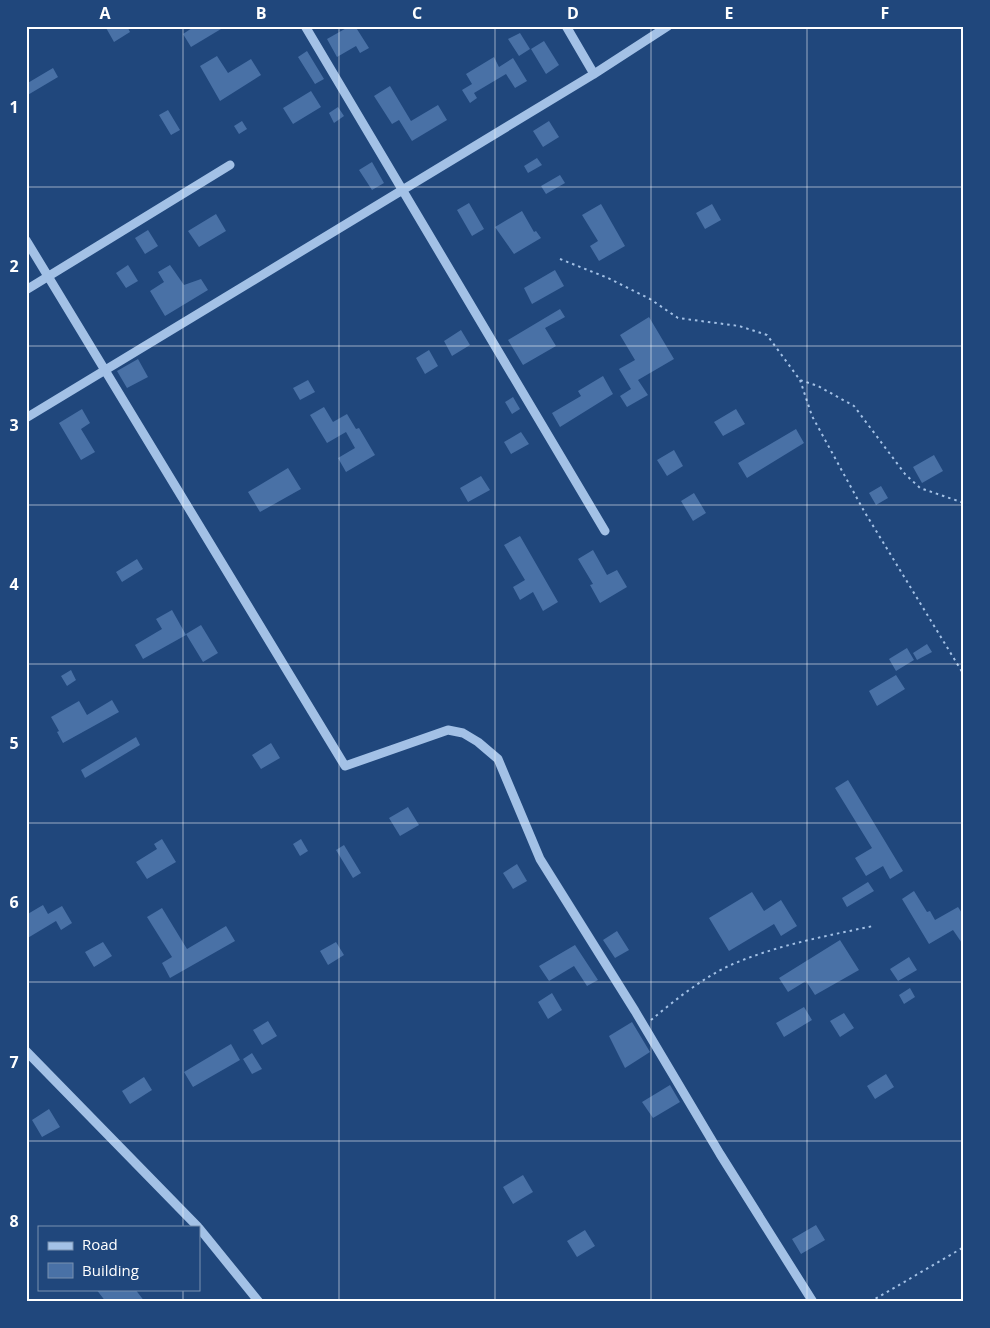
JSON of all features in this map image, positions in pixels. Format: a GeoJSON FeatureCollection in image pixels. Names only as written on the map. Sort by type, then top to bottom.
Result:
{"type":"FeatureCollection","features":[{"type":"Feature","properties":{"kind":"street"},"geometry":{"type":"LineString","coordinates":[[305,26],[404,189],[605,531]]}},
{"type":"Feature","properties":{"kind":"street"},"geometry":{"type":"LineString","coordinates":[[566,26],[594,74]]}},
{"type":"Feature","properties":{"kind":"street"},"geometry":{"type":"LineString","coordinates":[[26,418],[594,74],[668,26]]}},
{"type":"Feature","properties":{"kind":"street"},"geometry":{"type":"LineString","coordinates":[[26,290],[230,165]]}},
{"type":"Feature","properties":{"kind":"street"},"geometry":{"type":"LineString","coordinates":[[26,240],[345,766],[448,730],[463,733],[478,742],[498,759],[540,859],[644,1026],[720,1154],[813,1302]]}},
{"type":"Feature","properties":{"kind":"street"},"geometry":{"type":"LineString","coordinates":[[26,1051],[197,1226]]}},
{"type":"Feature","properties":{"kind":"street"},"geometry":{"type":"LineString","coordinates":[[200,1229],[259,1302]]}},
{"type":"Feature","properties":{"kind":"path"},"geometry":{"type":"LineString","coordinates":[[560,259],[608,278],[650,299],[678,318],[739,326],[767,335],[800,380],[812,416],[864,511],[964,675]]}},
{"type":"Feature","properties":{"kind":"path"},"geometry":{"type":"LineString","coordinates":[[800,380],[818,386],[854,406],[905,474],[920,488],[964,503]]}},
{"type":"Feature","properties":{"kind":"path"},"geometry":{"type":"LineString","coordinates":[[644,1026],[677,999],[732,964],[799,942],[874,926]]}},
{"type":"Feature","properties":{"kind":"path"},"geometry":{"type":"LineString","coordinates":[[870,1302],[964,1247]]}},
{"type":"Feature","properties":{"kind":"path"},"geometry":{"type":"LineString","coordinates":[[26,1299],[30,1302]]}},
{"type":"Feature","properties":{"kind":"building"},"geometry":{"type":"Polygon","coordinates":[[[105,26],[127,26],[130,32],[114,42],[105,26]]]}},
{"type":"Feature","properties":{"kind":"building"},"geometry":{"type":"Polygon","coordinates":[[[195,26],[226,26],[191,47],[183,34],[195,26]]]}},
{"type":"Feature","properties":{"kind":"building"},"geometry":{"type":"Polygon","coordinates":[[[350,26],[355,26],[369,48],[360,53],[356,46],[337,57],[327,39],[350,26]]]}},
{"type":"Feature","properties":{"kind":"building"},"geometry":{"type":"Polygon","coordinates":[[[520,33],[530,49],[519,56],[508,39],[520,33]]]}},
{"type":"Feature","properties":{"kind":"building"},"geometry":{"type":"Polygon","coordinates":[[[544,41],[559,65],[546,74],[531,49],[544,41]]]}},
{"type":"Feature","properties":{"kind":"building"},"geometry":{"type":"Polygon","coordinates":[[[307,51],[324,79],[315,84],[298,57],[307,51]]]}},
{"type":"Feature","properties":{"kind":"building"},"geometry":{"type":"Polygon","coordinates":[[[217,56],[228,73],[251,59],[261,75],[220,101],[200,66],[217,56]]]}},
{"type":"Feature","properties":{"kind":"building"},"geometry":{"type":"Polygon","coordinates":[[[494,57],[499,67],[513,58],[527,81],[515,88],[506,74],[474,93],[477,98],[470,103],[462,90],[472,84],[466,74],[494,57]]]}},
{"type":"Feature","properties":{"kind":"building"},"geometry":{"type":"Polygon","coordinates":[[[53,68],[58,77],[26,96],[26,84],[53,68]]]}},
{"type":"Feature","properties":{"kind":"building"},"geometry":{"type":"Polygon","coordinates":[[[390,86],[411,121],[438,105],[447,120],[412,141],[399,120],[392,124],[374,96],[390,86]]]}},
{"type":"Feature","properties":{"kind":"building"},"geometry":{"type":"Polygon","coordinates":[[[311,91],[321,107],[293,124],[283,108],[311,91]]]}},
{"type":"Feature","properties":{"kind":"building"},"geometry":{"type":"Polygon","coordinates":[[[338,107],[344,116],[334,123],[329,113],[338,107]]]}},
{"type":"Feature","properties":{"kind":"building"},"geometry":{"type":"Polygon","coordinates":[[[168,110],[180,130],[171,135],[159,115],[168,110]]]}},
{"type":"Feature","properties":{"kind":"building"},"geometry":{"type":"Polygon","coordinates":[[[242,121],[247,129],[239,134],[234,126],[242,121]]]}},
{"type":"Feature","properties":{"kind":"building"},"geometry":{"type":"Polygon","coordinates":[[[549,121],[559,137],[543,147],[533,131],[549,121]]]}},
{"type":"Feature","properties":{"kind":"building"},"geometry":{"type":"Polygon","coordinates":[[[537,158],[542,165],[528,173],[524,166],[537,158]]]}},
{"type":"Feature","properties":{"kind":"building"},"geometry":{"type":"Polygon","coordinates":[[[372,162],[384,183],[372,190],[359,170],[372,162]]]}},
{"type":"Feature","properties":{"kind":"building"},"geometry":{"type":"Polygon","coordinates":[[[560,175],[565,183],[546,194],[541,186],[560,175]]]}},
{"type":"Feature","properties":{"kind":"building"},"geometry":{"type":"Polygon","coordinates":[[[469,203],[484,229],[472,236],[457,210],[469,203]]]}},
{"type":"Feature","properties":{"kind":"building"},"geometry":{"type":"Polygon","coordinates":[[[601,204],[625,246],[599,261],[590,246],[598,241],[582,215],[601,204]]]}},
{"type":"Feature","properties":{"kind":"building"},"geometry":{"type":"Polygon","coordinates":[[[712,204],[721,220],[705,229],[696,213],[712,204]]]}},
{"type":"Feature","properties":{"kind":"building"},"geometry":{"type":"Polygon","coordinates":[[[522,211],[534,232],[536,231],[541,238],[514,254],[495,227],[522,211]]]}},
{"type":"Feature","properties":{"kind":"building"},"geometry":{"type":"Polygon","coordinates":[[[216,214],[226,231],[199,247],[188,231],[216,214]]]}},
{"type":"Feature","properties":{"kind":"building"},"geometry":{"type":"Polygon","coordinates":[[[148,230],[158,246],[145,254],[135,238],[148,230]]]}},
{"type":"Feature","properties":{"kind":"building"},"geometry":{"type":"Polygon","coordinates":[[[128,265],[138,281],[126,288],[116,273],[128,265]]]}},
{"type":"Feature","properties":{"kind":"building"},"geometry":{"type":"Polygon","coordinates":[[[170,265],[184,285],[201,279],[208,290],[165,316],[150,291],[164,282],[158,272],[170,265]]]}},
{"type":"Feature","properties":{"kind":"building"},"geometry":{"type":"Polygon","coordinates":[[[555,270],[564,286],[532,304],[524,288],[555,270]]]}},
{"type":"Feature","properties":{"kind":"building"},"geometry":{"type":"Polygon","coordinates":[[[560,309],[565,317],[545,328],[556,346],[523,365],[508,340],[560,309]]]}},
{"type":"Feature","properties":{"kind":"building"},"geometry":{"type":"Polygon","coordinates":[[[649,317],[674,359],[638,380],[648,395],[627,407],[620,396],[631,389],[619,369],[635,360],[620,335],[649,317]]]}},
{"type":"Feature","properties":{"kind":"building"},"geometry":{"type":"Polygon","coordinates":[[[461,330],[470,345],[452,356],[444,341],[461,330]]]}},
{"type":"Feature","properties":{"kind":"building"},"geometry":{"type":"Polygon","coordinates":[[[429,350],[438,366],[425,374],[416,358],[429,350]]]}},
{"type":"Feature","properties":{"kind":"building"},"geometry":{"type":"Polygon","coordinates":[[[138,359],[148,377],[127,388],[117,371],[138,359]]]}},
{"type":"Feature","properties":{"kind":"building"},"geometry":{"type":"Polygon","coordinates":[[[603,376],[613,394],[560,427],[552,413],[581,396],[578,391],[603,376]]]}},
{"type":"Feature","properties":{"kind":"building"},"geometry":{"type":"Polygon","coordinates":[[[308,380],[315,392],[300,400],[293,388],[308,380]]]}},
{"type":"Feature","properties":{"kind":"building"},"geometry":{"type":"Polygon","coordinates":[[[513,397],[520,409],[512,414],[505,402],[513,397]]]}},
{"type":"Feature","properties":{"kind":"building"},"geometry":{"type":"Polygon","coordinates":[[[324,407],[333,422],[347,414],[356,429],[359,428],[375,455],[346,472],[338,458],[355,448],[346,432],[327,443],[310,415],[324,407]]]}},
{"type":"Feature","properties":{"kind":"building"},"geometry":{"type":"Polygon","coordinates":[[[82,409],[90,423],[81,429],[95,452],[81,460],[59,423],[82,409]]]}},
{"type":"Feature","properties":{"kind":"building"},"geometry":{"type":"Polygon","coordinates":[[[736,409],[745,424],[723,436],[714,422],[736,409]]]}},
{"type":"Feature","properties":{"kind":"building"},"geometry":{"type":"Polygon","coordinates":[[[796,429],[804,443],[747,478],[738,463],[796,429]]]}},
{"type":"Feature","properties":{"kind":"building"},"geometry":{"type":"Polygon","coordinates":[[[521,432],[529,444],[511,454],[504,442],[521,432]]]}},
{"type":"Feature","properties":{"kind":"building"},"geometry":{"type":"Polygon","coordinates":[[[674,450],[683,466],[667,476],[657,460],[674,450]]]}},
{"type":"Feature","properties":{"kind":"building"},"geometry":{"type":"Polygon","coordinates":[[[934,455],[943,471],[922,483],[913,467],[934,455]]]}},
{"type":"Feature","properties":{"kind":"building"},"geometry":{"type":"Polygon","coordinates":[[[288,468],[301,489],[260,512],[248,492],[288,468]]]}},
{"type":"Feature","properties":{"kind":"building"},"geometry":{"type":"Polygon","coordinates":[[[481,476],[490,490],[468,502],[460,488],[481,476]]]}},
{"type":"Feature","properties":{"kind":"building"},"geometry":{"type":"Polygon","coordinates":[[[881,486],[888,498],[876,505],[869,493],[881,486]]]}},
{"type":"Feature","properties":{"kind":"building"},"geometry":{"type":"Polygon","coordinates":[[[694,493],[706,513],[693,521],[681,501],[694,493]]]}},
{"type":"Feature","properties":{"kind":"building"},"geometry":{"type":"Polygon","coordinates":[[[520,536],[558,602],[543,611],[533,592],[520,600],[513,587],[525,580],[504,545],[520,536]]]}},
{"type":"Feature","properties":{"kind":"building"},"geometry":{"type":"Polygon","coordinates":[[[593,550],[607,575],[617,570],[627,587],[600,603],[590,585],[593,584],[578,559],[593,550]]]}},
{"type":"Feature","properties":{"kind":"building"},"geometry":{"type":"Polygon","coordinates":[[[137,559],[143,569],[122,582],[116,572],[137,559]]]}},
{"type":"Feature","properties":{"kind":"building"},"geometry":{"type":"Polygon","coordinates":[[[172,610],[186,635],[143,659],[135,645],[162,629],[156,619],[172,610]]]}},
{"type":"Feature","properties":{"kind":"building"},"geometry":{"type":"Polygon","coordinates":[[[201,625],[218,653],[203,662],[186,634],[201,625]]]}},
{"type":"Feature","properties":{"kind":"building"},"geometry":{"type":"Polygon","coordinates":[[[927,644],[932,652],[917,660],[913,653],[927,644]]]}},
{"type":"Feature","properties":{"kind":"building"},"geometry":{"type":"Polygon","coordinates":[[[907,648],[914,660],[896,671],[889,659],[907,648]]]}},
{"type":"Feature","properties":{"kind":"building"},"geometry":{"type":"Polygon","coordinates":[[[71,670],[76,680],[67,686],[61,676],[71,670]]]}},
{"type":"Feature","properties":{"kind":"building"},"geometry":{"type":"Polygon","coordinates":[[[896,675],[905,689],[877,706],[869,691],[896,675]]]}},
{"type":"Feature","properties":{"kind":"building"},"geometry":{"type":"Polygon","coordinates":[[[112,700],[119,712],[63,743],[51,717],[79,701],[87,715],[112,700]]]}},
{"type":"Feature","properties":{"kind":"building"},"geometry":{"type":"Polygon","coordinates":[[[136,737],[140,745],[85,778],[81,770],[136,737]]]}},
{"type":"Feature","properties":{"kind":"building"},"geometry":{"type":"Polygon","coordinates":[[[271,743],[280,758],[261,769],[252,755],[271,743]]]}},
{"type":"Feature","properties":{"kind":"building"},"geometry":{"type":"Polygon","coordinates":[[[848,780],[903,871],[890,879],[883,866],[866,876],[855,858],[872,848],[835,788],[848,780]]]}},
{"type":"Feature","properties":{"kind":"building"},"geometry":{"type":"Polygon","coordinates":[[[408,807],[419,825],[400,836],[389,818],[408,807]]]}},
{"type":"Feature","properties":{"kind":"building"},"geometry":{"type":"Polygon","coordinates":[[[162,839],[176,862],[147,879],[136,862],[157,849],[154,844],[162,839]]]}},
{"type":"Feature","properties":{"kind":"building"},"geometry":{"type":"Polygon","coordinates":[[[301,839],[308,851],[300,856],[293,844],[301,839]]]}},
{"type":"Feature","properties":{"kind":"building"},"geometry":{"type":"Polygon","coordinates":[[[344,845],[361,873],[353,878],[336,850],[344,845]]]}},
{"type":"Feature","properties":{"kind":"building"},"geometry":{"type":"Polygon","coordinates":[[[517,864],[527,881],[513,889],[503,873],[517,864]]]}},
{"type":"Feature","properties":{"kind":"building"},"geometry":{"type":"Polygon","coordinates":[[[868,882],[874,891],[847,907],[842,898],[868,882]]]}},
{"type":"Feature","properties":{"kind":"building"},"geometry":{"type":"Polygon","coordinates":[[[914,891],[927,912],[930,911],[935,920],[958,907],[964,916],[964,946],[953,930],[929,944],[902,899],[914,891]]]}},
{"type":"Feature","properties":{"kind":"building"},"geometry":{"type":"Polygon","coordinates":[[[752,892],[764,911],[781,900],[797,926],[781,936],[774,924],[729,951],[709,918],[752,892]]]}},
{"type":"Feature","properties":{"kind":"building"},"geometry":{"type":"Polygon","coordinates":[[[43,905],[48,914],[62,906],[72,923],[61,930],[56,921],[26,939],[26,915],[43,905]]]}},
{"type":"Feature","properties":{"kind":"building"},"geometry":{"type":"Polygon","coordinates":[[[162,908],[187,949],[226,926],[235,941],[170,978],[162,963],[172,957],[147,917],[162,908]]]}},
{"type":"Feature","properties":{"kind":"building"},"geometry":{"type":"Polygon","coordinates":[[[617,931],[629,950],[615,958],[603,940],[617,931]]]}},
{"type":"Feature","properties":{"kind":"building"},"geometry":{"type":"Polygon","coordinates":[[[840,940],[859,970],[815,995],[806,981],[788,992],[779,978],[840,940]]]}},
{"type":"Feature","properties":{"kind":"building"},"geometry":{"type":"Polygon","coordinates":[[[103,942],[112,956],[94,967],[85,952],[103,942]]]}},
{"type":"Feature","properties":{"kind":"building"},"geometry":{"type":"Polygon","coordinates":[[[336,942],[344,955],[328,965],[320,951],[336,942]]]}},
{"type":"Feature","properties":{"kind":"building"},"geometry":{"type":"Polygon","coordinates":[[[575,945],[598,980],[587,986],[574,966],[549,981],[539,966],[575,945]]]}},
{"type":"Feature","properties":{"kind":"building"},"geometry":{"type":"Polygon","coordinates":[[[909,957],[917,970],[898,981],[890,969],[909,957]]]}},
{"type":"Feature","properties":{"kind":"building"},"geometry":{"type":"Polygon","coordinates":[[[910,988],[915,997],[904,1004],[899,995],[910,988]]]}},
{"type":"Feature","properties":{"kind":"building"},"geometry":{"type":"Polygon","coordinates":[[[552,993],[562,1010],[548,1019],[538,1002],[552,993]]]}},
{"type":"Feature","properties":{"kind":"building"},"geometry":{"type":"Polygon","coordinates":[[[804,1007],[812,1020],[784,1037],[776,1023],[804,1007]]]}},
{"type":"Feature","properties":{"kind":"building"},"geometry":{"type":"Polygon","coordinates":[[[844,1013],[854,1028],[840,1037],[830,1021],[844,1013]]]}},
{"type":"Feature","properties":{"kind":"building"},"geometry":{"type":"Polygon","coordinates":[[[268,1021],[277,1036],[262,1045],[253,1030],[268,1021]]]}},
{"type":"Feature","properties":{"kind":"building"},"geometry":{"type":"Polygon","coordinates":[[[632,1022],[650,1052],[625,1068],[609,1036],[632,1022]]]}},
{"type":"Feature","properties":{"kind":"building"},"geometry":{"type":"Polygon","coordinates":[[[231,1044],[240,1060],[193,1087],[184,1072],[231,1044]]]}},
{"type":"Feature","properties":{"kind":"building"},"geometry":{"type":"Polygon","coordinates":[[[252,1053],[262,1069],[252,1074],[243,1059],[252,1053]]]}},
{"type":"Feature","properties":{"kind":"building"},"geometry":{"type":"Polygon","coordinates":[[[886,1074],[894,1087],[875,1099],[867,1086],[886,1074]]]}},
{"type":"Feature","properties":{"kind":"building"},"geometry":{"type":"Polygon","coordinates":[[[144,1077],[152,1090],[130,1104],[122,1091],[144,1077]]]}},
{"type":"Feature","properties":{"kind":"building"},"geometry":{"type":"Polygon","coordinates":[[[670,1085],[680,1102],[653,1118],[642,1102],[670,1085]]]}},
{"type":"Feature","properties":{"kind":"building"},"geometry":{"type":"Polygon","coordinates":[[[49,1109],[60,1127],[42,1137],[32,1120],[49,1109]]]}},
{"type":"Feature","properties":{"kind":"building"},"geometry":{"type":"Polygon","coordinates":[[[523,1175],[533,1192],[513,1204],[503,1187],[523,1175]]]}},
{"type":"Feature","properties":{"kind":"building"},"geometry":{"type":"Polygon","coordinates":[[[816,1225],[825,1240],[801,1254],[792,1239],[816,1225]]]}},
{"type":"Feature","properties":{"kind":"building"},"geometry":{"type":"Polygon","coordinates":[[[585,1230],[595,1246],[577,1257],[567,1241],[585,1230]]]}},
{"type":"Feature","properties":{"kind":"building"},"geometry":{"type":"Polygon","coordinates":[[[97,1290],[136,1290],[145,1302],[106,1302],[97,1290]]]}}]}
